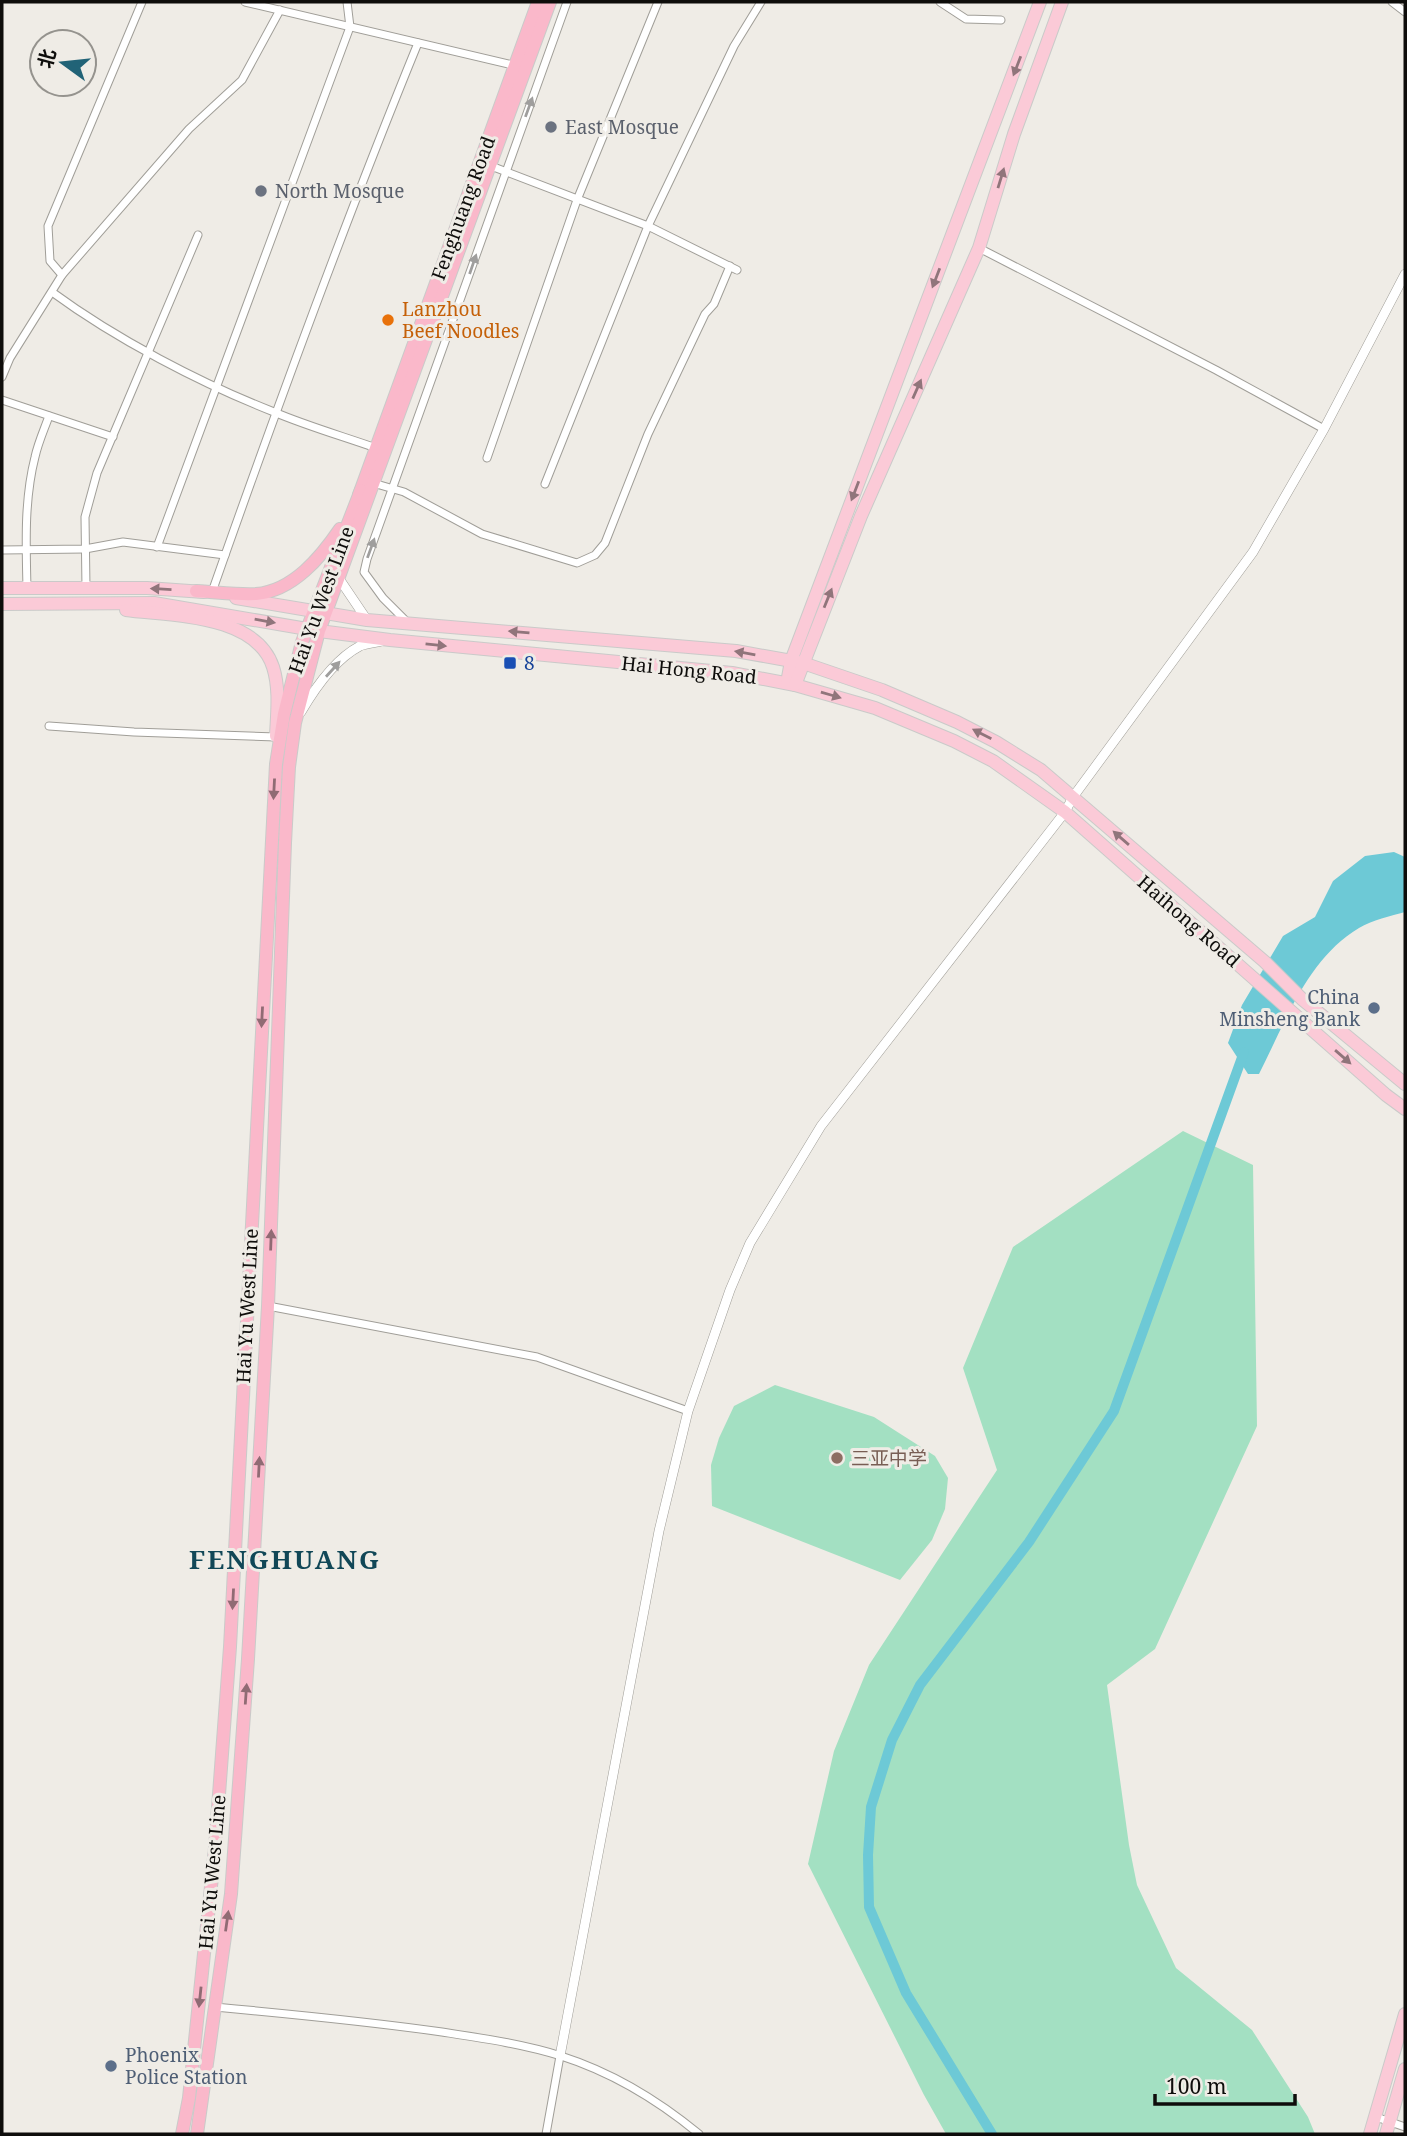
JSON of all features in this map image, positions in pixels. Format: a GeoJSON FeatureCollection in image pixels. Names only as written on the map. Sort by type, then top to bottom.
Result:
{"type":"FeatureCollection","features":[{"type":"Feature","properties":{"kind":"highway","name":"Fenghuang Road"},"geometry":{"type":"LineString","coordinates":[[330,599],[491,166],[538,2]]}},
{"type":"Feature","properties":{"kind":"highway","name":"Fenghuang Road"},"geometry":{"type":"LineString","coordinates":[[196,591],[258,594],[280,586],[310,568],[347,519],[361,490],[520,67],[550,2]]}},
{"type":"Feature","properties":{"kind":"highway","name":"Hai Yu West Line"},"geometry":{"type":"LineString","coordinates":[[183,2134],[215,1848],[230,1647],[276,764],[284,714],[361,490]]}},
{"type":"Feature","properties":{"kind":"highway","name":"Hai Yu West Line"},"geometry":{"type":"LineString","coordinates":[[320,613],[330,599]]}},
{"type":"Feature","properties":{"kind":"highway","name":"Hai Yu West Line"},"geometry":{"type":"LineString","coordinates":[[197,2134],[231,1894],[248,1659],[268,1306],[289,767],[313,630]]}},
{"type":"Feature","properties":{"kind":"main road"},"geometry":{"type":"LineString","coordinates":[[791,684],[1040,2]]}},
{"type":"Feature","properties":{"kind":"main road"},"geometry":{"type":"LineString","coordinates":[[797,662],[979,248],[1014,134],[1062,2]]}},
{"type":"Feature","properties":{"kind":"main road","name":"Fenghuang Road"},"geometry":{"type":"LineString","coordinates":[[2,588],[196,591],[320,613]]}},
{"type":"Feature","properties":{"kind":"main road"},"geometry":{"type":"LineString","coordinates":[[73,603],[226,624],[248,635],[265,650],[273,667],[278,694],[276,764]]}},
{"type":"Feature","properties":{"kind":"main road"},"geometry":{"type":"LineString","coordinates":[[2,604],[154,603],[313,630]]}},
{"type":"Feature","properties":{"kind":"main road","name":"Hai Hong Road"},"geometry":{"type":"LineString","coordinates":[[320,613],[367,620],[736,651],[797,662],[882,690],[957,722],[1028,760],[1073,797]]}},
{"type":"Feature","properties":{"kind":"main road","name":"Hai Hong Road"},"geometry":{"type":"LineString","coordinates":[[313,630],[732,673],[791,684],[876,708],[954,741],[992,761],[1065,812]]}},
{"type":"Feature","properties":{"kind":"main road","name":"Haihong Road"},"geometry":{"type":"LineString","coordinates":[[1073,797],[1265,962],[1302,999],[1405,1084]]}},
{"type":"Feature","properties":{"kind":"main road","name":"Haihong Road"},"geometry":{"type":"LineString","coordinates":[[1065,812],[1405,1109]]}},
{"type":"Feature","properties":{"kind":"main road"},"geometry":{"type":"LineString","coordinates":[[1370,2134],[1405,2014]]}},
{"type":"Feature","properties":{"kind":"main road"},"geometry":{"type":"LineString","coordinates":[[1388,2128],[1405,2069]]}},
{"type":"Feature","properties":{"kind":"street"},"geometry":{"type":"LineString","coordinates":[[62,275],[50,261],[48,226],[142,2]]}},
{"type":"Feature","properties":{"kind":"street"},"geometry":{"type":"LineString","coordinates":[[245,2],[520,67]]}},
{"type":"Feature","properties":{"kind":"street"},"geometry":{"type":"LineString","coordinates":[[157,547],[350,27],[347,2]]}},
{"type":"Feature","properties":{"kind":"street"},"geometry":{"type":"LineString","coordinates":[[408,623],[383,598],[364,572],[568,2]]}},
{"type":"Feature","properties":{"kind":"street"},"geometry":{"type":"LineString","coordinates":[[487,458],[577,200],[658,2]]}},
{"type":"Feature","properties":{"kind":"street"},"geometry":{"type":"LineString","coordinates":[[545,484],[648,226],[734,46],[761,2]]}},
{"type":"Feature","properties":{"kind":"street"},"geometry":{"type":"LineString","coordinates":[[940,2],[966,19],[1001,20]]}},
{"type":"Feature","properties":{"kind":"street"},"geometry":{"type":"LineString","coordinates":[[1392,2],[1405,12]]}},
{"type":"Feature","properties":{"kind":"street"},"geometry":{"type":"LineString","coordinates":[[2,377],[10,358],[62,275],[189,129],[242,80],[280,10]]}},
{"type":"Feature","properties":{"kind":"street"},"geometry":{"type":"LineString","coordinates":[[212,592],[274,412],[418,43]]}},
{"type":"Feature","properties":{"kind":"street"},"geometry":{"type":"LineString","coordinates":[[373,483],[404,492],[482,534],[577,563],[594,555],[605,543],[648,434],[705,314],[714,304],[734,268],[648,226],[491,166]]}},
{"type":"Feature","properties":{"kind":"street"},"geometry":{"type":"LineString","coordinates":[[86,588],[85,517],[97,473],[198,235]]}},
{"type":"Feature","properties":{"kind":"street"},"geometry":{"type":"LineString","coordinates":[[979,248],[1324,429]]}},
{"type":"Feature","properties":{"kind":"street"},"geometry":{"type":"LineString","coordinates":[[546,2134],[659,1531],[688,1410],[730,1290],[750,1242],[821,1126],[1065,812],[1073,797],[1253,552],[1324,429],[1405,274]]}},
{"type":"Feature","properties":{"kind":"street"},"geometry":{"type":"LineString","coordinates":[[52,292],[80,313],[149,353],[274,412],[376,448]]}},
{"type":"Feature","properties":{"kind":"street"},"geometry":{"type":"LineString","coordinates":[[2,400],[113,437]]}},
{"type":"Feature","properties":{"kind":"street"},"geometry":{"type":"LineString","coordinates":[[27,588],[26,533],[35,456],[49,416]]}},
{"type":"Feature","properties":{"kind":"street"},"geometry":{"type":"LineString","coordinates":[[2,550],[85,549],[123,542],[225,555]]}},
{"type":"Feature","properties":{"kind":"street"},"geometry":{"type":"LineString","coordinates":[[338,577],[367,620]]}},
{"type":"Feature","properties":{"kind":"street"},"geometry":{"type":"LineString","coordinates":[[295,723],[312,694],[344,657],[362,645],[390,640]]}},
{"type":"Feature","properties":{"kind":"street"},"geometry":{"type":"LineString","coordinates":[[49,726],[276,737]]}},
{"type":"Feature","properties":{"kind":"street"},"geometry":{"type":"LineString","coordinates":[[268,1306],[537,1357],[688,1410]]}},
{"type":"Feature","properties":{"kind":"street"},"geometry":{"type":"LineString","coordinates":[[215,2007],[385,2024],[487,2039],[561,2056],[607,2075],[678,2117],[699,2134]]}},
{"type":"Feature","properties":{"kind":"street"},"geometry":{"type":"LineString","coordinates":[[1376,2117],[1388,2128],[1405,2126]]}},
{"type":"Feature","properties":{"kind":"green space"},"geometry":{"type":"Polygon","coordinates":[[[1183,1131],[1253,1165],[1257,1426],[1155,1649],[1107,1685],[1137,1885],[1176,1968],[1252,2030],[1308,2117],[1315,2134],[946,2134],[808,1864],[834,1751],[869,1665],[997,1470],[963,1368],[1013,1247],[1183,1131]]]}},
{"type":"Feature","properties":{"kind":"green space"},"geometry":{"type":"Polygon","coordinates":[[[775,1385],[874,1417],[935,1456],[948,1478],[945,1509],[932,1540],[900,1580],[712,1506],[711,1465],[719,1438],[734,1406],[775,1385]]]}},
{"type":"Feature","properties":{"kind":"water"},"geometry":{"type":"Polygon","coordinates":[[[1394,852],[1405,857],[1405,912],[1359,928],[1325,957],[1299,993],[1259,1074],[1248,1074],[1228,1043],[1242,1005],[1283,936],[1315,917],[1333,881],[1365,856],[1394,852]]]}},
{"type":"Feature","properties":{"kind":"waterway"},"geometry":{"type":"LineString","coordinates":[[992,2134],[906,1993],[869,1907],[871,1807],[892,1740],[920,1685],[1029,1542],[1114,1411],[1244,1052]]}},
{"type":"Feature","properties":{"kind":"place","name":"East Mosque"},"geometry":{"type":"Point","coordinates":[551,127]}},
{"type":"Feature","properties":{"kind":"place","name":"North Mosque"},"geometry":{"type":"Point","coordinates":[261,191]}},
{"type":"Feature","properties":{"kind":"place","name":"Lanzhou Beef Noodles"},"geometry":{"type":"Point","coordinates":[388,320]}},
{"type":"Feature","properties":{"kind":"place","name":"8"},"geometry":{"type":"Point","coordinates":[510,663]}},
{"type":"Feature","properties":{"kind":"place","name":"China Minsheng Bank"},"geometry":{"type":"Point","coordinates":[1374,1008]}},
{"type":"Feature","properties":{"kind":"place","name":"三亚中学"},"geometry":{"type":"Point","coordinates":[837,1458]}},
{"type":"Feature","properties":{"kind":"place","name":"Phoenix Police Station"},"geometry":{"type":"Point","coordinates":[111,2066]}},
{"type":"Feature","properties":{"kind":"district","name":"FENGHUANG"},"geometry":{"type":"Point","coordinates":[285,1560]}}]}
